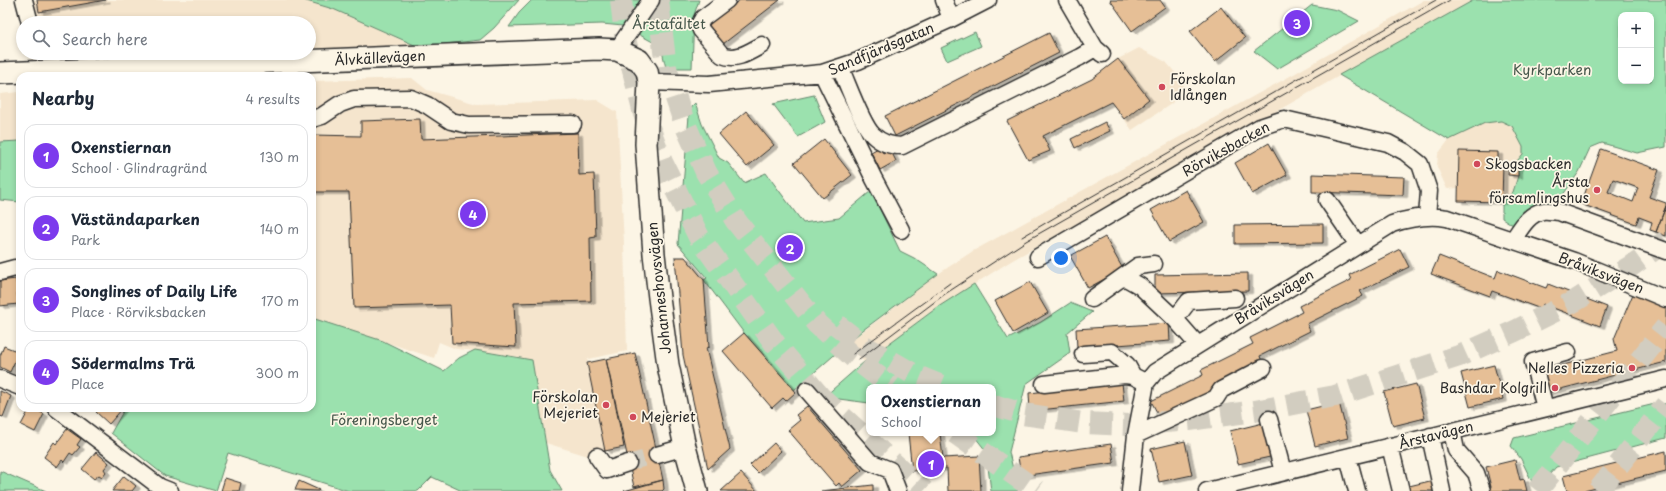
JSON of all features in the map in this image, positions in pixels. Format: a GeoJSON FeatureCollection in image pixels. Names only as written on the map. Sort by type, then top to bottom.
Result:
{"type":"FeatureCollection","features":[{"type":"Feature","properties":{"kind":"main road","name":"Älvkällevägen"},"geometry":{"type":"LineString","coordinates":[[206,60],[291,69],[599,49],[617,50],[639,60],[647,71],[649,82]]}},
{"type":"Feature","properties":{"kind":"main road","name":"Älvkällevägen"},"geometry":{"type":"LineString","coordinates":[[58,72],[186,60]]}},
{"type":"Feature","properties":{"kind":"main road","name":"Älvkällevägen"},"geometry":{"type":"LineString","coordinates":[[0,73],[16,73]]}},
{"type":"Feature","properties":{"kind":"main road","name":"Johanneshovsvägen"},"geometry":{"type":"LineString","coordinates":[[649,82],[646,144],[654,254],[668,365],[685,447],[697,491]]}},
{"type":"Feature","properties":{"kind":"street"},"geometry":{"type":"LineString","coordinates":[[24,0],[28,16]]}},
{"type":"Feature","properties":{"kind":"street"},"geometry":{"type":"LineString","coordinates":[[617,50],[651,0]]}},
{"type":"Feature","properties":{"kind":"street"},"geometry":{"type":"LineString","coordinates":[[727,0],[703,18],[700,25],[701,30],[722,54],[727,57],[741,57],[762,45]]}},
{"type":"Feature","properties":{"kind":"street"},"geometry":{"type":"LineString","coordinates":[[944,0],[951,19]]}},
{"type":"Feature","properties":{"kind":"street","name":"Sandfjärdsgatan"},"geometry":{"type":"LineString","coordinates":[[649,82],[709,84],[822,73],[858,61],[951,19],[988,0]]}},
{"type":"Feature","properties":{"kind":"street"},"geometry":{"type":"LineString","coordinates":[[840,67],[862,117],[872,135],[884,143],[893,146],[902,146],[1080,57],[1098,51],[1067,0]]}},
{"type":"Feature","properties":{"kind":"street"},"geometry":{"type":"LineString","coordinates":[[822,73],[877,185],[901,230]]}},
{"type":"Feature","properties":{"kind":"street"},"geometry":{"type":"LineString","coordinates":[[316,118],[322,116],[340,104],[354,99],[411,98],[427,105],[451,121],[470,125],[573,124]]}},
{"type":"Feature","properties":{"kind":"street","name":"Rörviksbacken"},"geometry":{"type":"LineString","coordinates":[[1038,257],[1260,127],[1284,119],[1388,143],[1406,152],[1420,164],[1427,184],[1429,191],[1427,217]]}},
{"type":"Feature","properties":{"kind":"street"},"geometry":{"type":"LineString","coordinates":[[1327,200],[1358,245]]}},
{"type":"Feature","properties":{"kind":"street"},"geometry":{"type":"LineString","coordinates":[[1514,240],[1522,226],[1531,216],[1543,211],[1559,212],[1666,251]]}},
{"type":"Feature","properties":{"kind":"street","name":"Bråviksvägen"},"geometry":{"type":"LineString","coordinates":[[1140,380],[1392,224],[1407,219],[1427,217],[1447,218],[1574,262],[1666,299]]}},
{"type":"Feature","properties":{"kind":"street"},"geometry":{"type":"LineString","coordinates":[[1092,300],[1138,266],[1154,264]]}},
{"type":"Feature","properties":{"kind":"street"},"geometry":{"type":"LineString","coordinates":[[0,272],[16,268]]}},
{"type":"Feature","properties":{"kind":"street"},"geometry":{"type":"LineString","coordinates":[[1124,277],[1140,286],[1175,319],[1197,344]]}},
{"type":"Feature","properties":{"kind":"street"},"geometry":{"type":"LineString","coordinates":[[1175,319],[1189,301],[1235,298]]}},
{"type":"Feature","properties":{"kind":"street"},"geometry":{"type":"LineString","coordinates":[[1083,354],[1112,352],[1127,365],[1140,380],[1130,491]]}},
{"type":"Feature","properties":{"kind":"street"},"geometry":{"type":"LineString","coordinates":[[1545,408],[1533,362],[1568,352]]}},
{"type":"Feature","properties":{"kind":"street"},"geometry":{"type":"LineString","coordinates":[[1136,435],[1216,398],[1221,390],[1264,368]]}},
{"type":"Feature","properties":{"kind":"street"},"geometry":{"type":"LineString","coordinates":[[1044,384],[1125,375],[1140,380]]}},
{"type":"Feature","properties":{"kind":"street","name":"Årstavägen"},"geometry":{"type":"LineString","coordinates":[[1207,491],[1229,488],[1283,472],[1666,379]]}},
{"type":"Feature","properties":{"kind":"street"},"geometry":{"type":"LineString","coordinates":[[0,380],[16,386]]}},
{"type":"Feature","properties":{"kind":"street"},"geometry":{"type":"LineString","coordinates":[[806,390],[870,462],[890,470],[898,491]]}},
{"type":"Feature","properties":{"kind":"street"},"geometry":{"type":"LineString","coordinates":[[61,412],[160,487],[170,491]]}},
{"type":"Feature","properties":{"kind":"street"},"geometry":{"type":"LineString","coordinates":[[1270,419],[1283,472]]}},
{"type":"Feature","properties":{"kind":"street"},"geometry":{"type":"LineString","coordinates":[[1452,431],[1456,450],[1476,473],[1482,491]]}},
{"type":"Feature","properties":{"kind":"street"},"geometry":{"type":"LineString","coordinates":[[1430,436],[1442,491]]}},
{"type":"Feature","properties":{"kind":"street"},"geometry":{"type":"LineString","coordinates":[[1390,446],[1400,491]]}},
{"type":"Feature","properties":{"kind":"street"},"geometry":{"type":"LineString","coordinates":[[657,455],[685,447]]}},
{"type":"Feature","properties":{"kind":"street"},"geometry":{"type":"LineString","coordinates":[[597,456],[607,470],[628,462]]}},
{"type":"Feature","properties":{"kind":"street"},"geometry":{"type":"LineString","coordinates":[[1348,457],[1357,491]]}},
{"type":"Feature","properties":{"kind":"shaded area"},"geometry":{"type":"Polygon","coordinates":[[[20,0],[303,0],[333,9],[419,47],[316,51],[316,16],[23,16],[20,0]]]}},
{"type":"Feature","properties":{"kind":"shaded area"},"geometry":{"type":"Polygon","coordinates":[[[1424,0],[1474,0],[1011,261],[938,307],[864,362],[848,343],[938,274],[973,251],[1292,75],[1424,0]]]}},
{"type":"Feature","properties":{"kind":"shaded area","name":"Förskolan Idlången"},"geometry":{"type":"Polygon","coordinates":[[[1139,48],[1166,62],[1183,82],[1184,91],[1171,104],[1132,130],[1124,119],[1149,99],[1118,59],[1139,48]]]}},
{"type":"Feature","properties":{"kind":"shaded area"},"geometry":{"type":"Polygon","coordinates":[[[412,78],[427,90],[477,104],[597,100],[617,112],[624,243],[627,351],[588,359],[587,363],[605,451],[588,456],[546,443],[532,360],[489,352],[456,349],[439,342],[434,358],[316,319],[316,81],[412,78]]]}},
{"type":"Feature","properties":{"kind":"shaded area"},"geometry":{"type":"Polygon","coordinates":[[[16,92],[16,141],[0,142],[0,94],[16,92]]]}},
{"type":"Feature","properties":{"kind":"shaded area","name":"Skogsbacken"},"geometry":{"type":"Polygon","coordinates":[[[1501,121],[1512,126],[1523,147],[1523,154],[1517,161],[1518,176],[1513,192],[1502,202],[1458,201],[1458,188],[1447,189],[1437,167],[1438,154],[1449,140],[1485,123],[1501,121]]]}},
{"type":"Feature","properties":{"kind":"green space"},"geometry":{"type":"Polygon","coordinates":[[[303,0],[519,0],[494,28],[480,40],[419,47],[333,9],[303,0]]]}},
{"type":"Feature","properties":{"kind":"green space","name":"Årstafältet"},"geometry":{"type":"Polygon","coordinates":[[[532,0],[699,0],[694,15],[692,68],[666,68],[662,51],[651,41],[623,26],[602,24],[509,27],[519,13],[532,0]]]}},
{"type":"Feature","properties":{"kind":"green space","name":"Kyrkparken"},"geometry":{"type":"Polygon","coordinates":[[[1474,0],[1666,0],[1666,147],[1637,153],[1602,143],[1590,148],[1579,172],[1560,199],[1526,213],[1513,225],[1502,218],[1502,202],[1513,192],[1518,176],[1517,161],[1523,154],[1523,147],[1512,126],[1501,121],[1485,123],[1449,140],[1339,75],[1474,0]]]}},
{"type":"Feature","properties":{"kind":"green space"},"geometry":{"type":"Polygon","coordinates":[[[1312,5],[1337,10],[1359,21],[1277,69],[1254,51],[1312,5]]]}},
{"type":"Feature","properties":{"kind":"green space"},"geometry":{"type":"Polygon","coordinates":[[[975,32],[981,46],[947,61],[941,48],[975,32]]]}},
{"type":"Feature","properties":{"kind":"green space"},"geometry":{"type":"Polygon","coordinates":[[[814,95],[825,122],[798,137],[773,104],[814,95]]]}},
{"type":"Feature","properties":{"kind":"green space"},"geometry":{"type":"Polygon","coordinates":[[[695,103],[702,124],[719,158],[728,163],[744,183],[766,173],[803,223],[839,218],[871,191],[900,251],[914,258],[938,274],[863,330],[794,390],[744,333],[704,280],[707,278],[678,244],[689,116],[691,107],[695,103]]]}},
{"type":"Feature","properties":{"kind":"green space"},"geometry":{"type":"Polygon","coordinates":[[[16,141],[16,202],[0,200],[0,142],[16,141]]]}},
{"type":"Feature","properties":{"kind":"green space"},"geometry":{"type":"Polygon","coordinates":[[[974,284],[1008,339],[1041,322],[1070,303],[1092,312],[1067,333],[1070,353],[1026,384],[1009,452],[1018,491],[991,491],[986,451],[974,436],[996,436],[996,384],[866,384],[866,403],[824,397],[864,362],[938,307],[974,284]]]}},
{"type":"Feature","properties":{"kind":"green space","name":"Föreningsberget"},"geometry":{"type":"Polygon","coordinates":[[[316,319],[383,341],[444,371],[459,358],[475,350],[532,360],[550,470],[562,491],[462,491],[432,477],[418,491],[349,491],[228,453],[216,491],[165,476],[111,433],[123,412],[316,412],[316,319]]]}},
{"type":"Feature","properties":{"kind":"green space"},"geometry":{"type":"Polygon","coordinates":[[[1659,403],[1666,404],[1666,438],[1556,467],[1549,475],[1534,486],[1521,459],[1511,446],[1514,438],[1659,403]]]}},
{"type":"Feature","properties":{"kind":"green space"},"geometry":{"type":"Polygon","coordinates":[[[0,471],[46,491],[0,491],[0,471]]]}},
{"type":"Feature","properties":{"kind":"building"},"geometry":{"type":"Polygon","coordinates":[[[37,0],[106,0],[39,12],[37,0]]]}},
{"type":"Feature","properties":{"kind":"building"},"geometry":{"type":"Polygon","coordinates":[[[740,0],[780,0],[723,44],[708,24],[740,0]]]}},
{"type":"Feature","properties":{"kind":"building"},"geometry":{"type":"Polygon","coordinates":[[[1110,0],[1160,0],[1165,7],[1132,31],[1110,0]]]}},
{"type":"Feature","properties":{"kind":"building"},"geometry":{"type":"Polygon","coordinates":[[[1221,7],[1245,38],[1215,62],[1190,31],[1221,7]]]}},
{"type":"Feature","properties":{"kind":"building"},"geometry":{"type":"Polygon","coordinates":[[[1049,33],[1059,53],[895,136],[885,116],[1049,33]]]}},
{"type":"Feature","properties":{"kind":"building"},"geometry":{"type":"Polygon","coordinates":[[[1118,59],[1149,99],[1124,119],[1111,102],[1043,136],[1050,151],[1028,160],[1007,121],[1092,79],[1118,59]]]}},
{"type":"Feature","properties":{"kind":"building"},"geometry":{"type":"Polygon","coordinates":[[[746,111],[774,145],[747,167],[719,134],[746,111]]]}},
{"type":"Feature","properties":{"kind":"building"},"geometry":{"type":"Polygon","coordinates":[[[420,119],[421,139],[578,133],[579,175],[594,174],[596,237],[590,238],[591,301],[514,303],[516,347],[452,343],[450,305],[354,308],[349,192],[316,192],[316,135],[361,136],[361,121],[420,119]]]}},
{"type":"Feature","properties":{"kind":"building"},"geometry":{"type":"Polygon","coordinates":[[[1105,122],[1110,131],[1075,148],[1071,139],[1105,122]]]}},
{"type":"Feature","properties":{"kind":"building"},"geometry":{"type":"Polygon","coordinates":[[[824,139],[852,175],[823,198],[794,163],[824,139]]]}},
{"type":"Feature","properties":{"kind":"building"},"geometry":{"type":"Polygon","coordinates":[[[1269,143],[1287,175],[1252,194],[1235,163],[1269,143]]]}},
{"type":"Feature","properties":{"kind":"building"},"geometry":{"type":"Polygon","coordinates":[[[880,147],[883,153],[890,149],[896,161],[880,170],[871,152],[880,147]]]}},
{"type":"Feature","properties":{"kind":"building","name":"Årsta församlingshus"},"geometry":{"type":"Polygon","coordinates":[[[1601,149],[1659,170],[1649,197],[1666,203],[1666,206],[1656,232],[1650,230],[1652,222],[1639,217],[1636,224],[1581,204],[1601,149]],[[1613,179],[1608,192],[1633,202],[1638,188],[1613,179]]]}},
{"type":"Feature","properties":{"kind":"building"},"geometry":{"type":"Polygon","coordinates":[[[1459,151],[1498,152],[1498,163],[1503,163],[1502,202],[1458,201],[1459,151]]]}},
{"type":"Feature","properties":{"kind":"building"},"geometry":{"type":"Polygon","coordinates":[[[1509,165],[1518,166],[1518,176],[1508,175],[1509,165]]]}},
{"type":"Feature","properties":{"kind":"building"},"geometry":{"type":"Polygon","coordinates":[[[1312,174],[1404,177],[1403,195],[1312,192],[1312,174]]]}},
{"type":"Feature","properties":{"kind":"building"},"geometry":{"type":"Polygon","coordinates":[[[1186,190],[1204,222],[1169,242],[1151,210],[1186,190]]]}},
{"type":"Feature","properties":{"kind":"building"},"geometry":{"type":"Polygon","coordinates":[[[1666,206],[1666,236],[1656,232],[1666,206]]]}},
{"type":"Feature","properties":{"kind":"building"},"geometry":{"type":"Polygon","coordinates":[[[1323,224],[1323,243],[1235,244],[1235,225],[1323,224]]]}},
{"type":"Feature","properties":{"kind":"building"},"geometry":{"type":"Polygon","coordinates":[[[1105,237],[1123,269],[1088,288],[1070,256],[1105,237]]]}},
{"type":"Feature","properties":{"kind":"building"},"geometry":{"type":"Polygon","coordinates":[[[1400,249],[1409,267],[1360,291],[1363,296],[1307,324],[1310,331],[1260,356],[1262,362],[1212,387],[1214,391],[1160,418],[1151,401],[1203,375],[1201,370],[1253,344],[1250,338],[1302,312],[1299,306],[1351,280],[1349,275],[1400,249]]]}},
{"type":"Feature","properties":{"kind":"building"},"geometry":{"type":"Polygon","coordinates":[[[1439,256],[1495,278],[1498,270],[1546,288],[1548,284],[1607,307],[1600,326],[1543,304],[1541,309],[1492,291],[1490,296],[1431,274],[1439,256]]]}},
{"type":"Feature","properties":{"kind":"building"},"geometry":{"type":"Polygon","coordinates":[[[675,257],[685,257],[704,280],[709,347],[706,348],[730,449],[708,469],[683,355],[675,257]]]}},
{"type":"Feature","properties":{"kind":"building"},"geometry":{"type":"Polygon","coordinates":[[[1248,273],[1248,291],[1155,293],[1155,275],[1248,273]]]}},
{"type":"Feature","properties":{"kind":"building"},"geometry":{"type":"Polygon","coordinates":[[[16,279],[16,304],[0,306],[0,281],[16,279]]]}},
{"type":"Feature","properties":{"kind":"building"},"geometry":{"type":"Polygon","coordinates":[[[1030,282],[1048,313],[1013,333],[995,301],[1030,282]]]}},
{"type":"Feature","properties":{"kind":"building"},"geometry":{"type":"Polygon","coordinates":[[[1633,294],[1666,308],[1666,362],[1545,393],[1540,371],[1617,351],[1614,339],[1633,294]]]}},
{"type":"Feature","properties":{"kind":"building"},"geometry":{"type":"Polygon","coordinates":[[[1169,323],[1170,341],[1077,348],[1076,329],[1169,323]]]}},
{"type":"Feature","properties":{"kind":"building"},"geometry":{"type":"Polygon","coordinates":[[[744,333],[796,392],[786,401],[783,398],[772,408],[723,351],[744,333]]]}},
{"type":"Feature","properties":{"kind":"building"},"geometry":{"type":"Polygon","coordinates":[[[4,346],[16,351],[16,359],[10,372],[0,367],[0,356],[4,346]]]}},
{"type":"Feature","properties":{"kind":"building","name":"Mejeriet"},"geometry":{"type":"Polygon","coordinates":[[[635,353],[663,480],[634,487],[606,359],[635,353]]]}},
{"type":"Feature","properties":{"kind":"building","name":"Förskolan Mejeriet"},"geometry":{"type":"Polygon","coordinates":[[[606,359],[624,447],[605,451],[587,363],[606,359]]]}},
{"type":"Feature","properties":{"kind":"building"},"geometry":{"type":"Polygon","coordinates":[[[1494,365],[1503,399],[1470,407],[1461,373],[1494,365]]]}},
{"type":"Feature","properties":{"kind":"building"},"geometry":{"type":"Polygon","coordinates":[[[1122,383],[1124,401],[1030,411],[1029,393],[1122,383]]]}},
{"type":"Feature","properties":{"kind":"building"},"geometry":{"type":"Polygon","coordinates":[[[1416,384],[1425,418],[1393,426],[1384,392],[1416,384]]]}},
{"type":"Feature","properties":{"kind":"building"},"geometry":{"type":"Polygon","coordinates":[[[0,391],[11,396],[3,417],[0,416],[0,391]]]}},
{"type":"Feature","properties":{"kind":"building"},"geometry":{"type":"Polygon","coordinates":[[[1339,402],[1348,438],[1315,446],[1306,410],[1339,402]]]}},
{"type":"Feature","properties":{"kind":"building"},"geometry":{"type":"Polygon","coordinates":[[[807,406],[862,470],[842,487],[839,483],[836,486],[788,430],[800,420],[796,415],[807,406]]]}},
{"type":"Feature","properties":{"kind":"building"},"geometry":{"type":"Polygon","coordinates":[[[28,412],[40,412],[44,414],[35,432],[21,425],[28,412]]]}},
{"type":"Feature","properties":{"kind":"building"},"geometry":{"type":"Polygon","coordinates":[[[96,412],[120,412],[109,424],[96,412]]]}},
{"type":"Feature","properties":{"kind":"building"},"geometry":{"type":"Polygon","coordinates":[[[1263,423],[1270,457],[1238,464],[1230,431],[1263,423]]]}},
{"type":"Feature","properties":{"kind":"building"},"geometry":{"type":"Polygon","coordinates":[[[67,429],[81,439],[77,445],[80,447],[73,455],[70,453],[64,462],[62,460],[57,467],[44,457],[54,442],[56,444],[67,429]]]}},
{"type":"Feature","properties":{"kind":"building"},"geometry":{"type":"Polygon","coordinates":[[[908,436],[940,436],[943,458],[979,456],[981,491],[948,491],[947,468],[912,471],[908,436]]]}},
{"type":"Feature","properties":{"kind":"building"},"geometry":{"type":"Polygon","coordinates":[[[1185,441],[1192,475],[1159,482],[1151,449],[1185,441]]]}},
{"type":"Feature","properties":{"kind":"building"},"geometry":{"type":"Polygon","coordinates":[[[774,443],[781,451],[758,473],[750,465],[774,443]]]}},
{"type":"Feature","properties":{"kind":"building"},"geometry":{"type":"Polygon","coordinates":[[[1111,444],[1114,463],[1021,476],[1018,457],[1111,444]]]}},
{"type":"Feature","properties":{"kind":"building"},"geometry":{"type":"Polygon","coordinates":[[[1666,451],[1666,471],[1584,491],[1567,491],[1563,476],[1666,451]]]}},
{"type":"Feature","properties":{"kind":"building"},"geometry":{"type":"Polygon","coordinates":[[[96,452],[109,463],[104,469],[106,472],[102,477],[99,475],[94,479],[82,469],[96,452]]]}},
{"type":"Feature","properties":{"kind":"building"},"geometry":{"type":"Polygon","coordinates":[[[1515,460],[1520,480],[1524,479],[1527,491],[1489,491],[1488,488],[1491,487],[1486,467],[1515,460]]]}},
{"type":"Feature","properties":{"kind":"building"},"geometry":{"type":"Polygon","coordinates":[[[741,473],[757,491],[721,491],[741,473]]]}},
{"type":"Feature","properties":{"kind":"building"},"geometry":{"type":"Polygon","coordinates":[[[124,476],[136,486],[132,491],[112,491],[124,476]]]}},
{"type":"Feature","properties":{"kind":"building"},"geometry":{"type":"Polygon","coordinates":[[[225,478],[241,483],[239,491],[221,491],[225,478]]]}},
{"type":"Feature","properties":{"kind":"building"},"geometry":{"type":"Polygon","coordinates":[[[663,480],[664,489],[662,491],[624,491],[663,480]]]}},
{"type":"Feature","properties":{"kind":"building"},"geometry":{"type":"Polygon","coordinates":[[[1434,480],[1437,491],[1406,491],[1405,487],[1434,480]]]}},
{"type":"Feature","properties":{"kind":"building"},"geometry":{"type":"Polygon","coordinates":[[[299,481],[319,490],[295,490],[299,481]]]}},
{"type":"Feature","properties":{"kind":"building"},"geometry":{"type":"Polygon","coordinates":[[[873,485],[873,491],[821,491],[873,485]]]}},
{"type":"Feature","properties":{"kind":"tunnel"},"geometry":{"type":"LineString","coordinates":[[621,0],[626,43],[644,114],[662,162],[699,237],[776,345],[827,405]]}},
{"type":"Feature","properties":{"kind":"tunnel"},"geometry":{"type":"LineString","coordinates":[[658,0],[666,68],[684,122],[706,172],[736,221],[817,324],[853,357],[888,384]]}},
{"type":"Feature","properties":{"kind":"tunnel"},"geometry":{"type":"LineString","coordinates":[[996,406],[1023,414],[1084,423],[1130,425],[1189,420],[1255,411],[1335,396],[1459,356],[1515,331],[1575,301],[1631,266],[1666,241]]}},
{"type":"Feature","properties":{"kind":"tunnel"},"geometry":{"type":"LineString","coordinates":[[837,325],[864,346],[917,376],[937,384]]}},
{"type":"Feature","properties":{"kind":"tunnel"},"geometry":{"type":"LineString","coordinates":[[1537,491],[1666,327]]}},
{"type":"Feature","properties":{"kind":"tunnel"},"geometry":{"type":"LineString","coordinates":[[818,395],[924,491]]}},
{"type":"Feature","properties":{"kind":"tunnel"},"geometry":{"type":"LineString","coordinates":[[1598,491],[1666,405]]}},
{"type":"Feature","properties":{"kind":"tunnel"},"geometry":{"type":"LineString","coordinates":[[959,436],[1037,491]]}},
{"type":"Feature","properties":{"kind":"tunnel"},"geometry":{"type":"LineString","coordinates":[[628,463],[657,455]]}},
{"type":"Feature","properties":{"kind":"tram line"},"geometry":{"type":"LineString","coordinates":[[1022,237],[1436,0]]}},
{"type":"Feature","properties":{"kind":"tram line"},"geometry":{"type":"LineString","coordinates":[[859,359],[945,294],[1026,241],[1450,0]]}},
{"type":"Feature","properties":{"kind":"tram line"},"geometry":{"type":"LineString","coordinates":[[853,354],[950,283]]}},
{"type":"Feature","properties":{"kind":"place","name":"Songlines of Daily Life"},"geometry":{"type":"Point","coordinates":[1297,23]}},
{"type":"Feature","properties":{"kind":"place","name":"Förskolan Idlången"},"geometry":{"type":"Point","coordinates":[1162,87]}},
{"type":"Feature","properties":{"kind":"place","name":"Skogsbacken"},"geometry":{"type":"Point","coordinates":[1477,164]}},
{"type":"Feature","properties":{"kind":"place","name":"Årsta församlingshus"},"geometry":{"type":"Point","coordinates":[1597,190]}},
{"type":"Feature","properties":{"kind":"place","name":"Södermalms Trä"},"geometry":{"type":"Point","coordinates":[473,214]}},
{"type":"Feature","properties":{"kind":"place","name":"Väständaparken"},"geometry":{"type":"Point","coordinates":[790,248]}},
{"type":"Feature","properties":{"kind":"place","name":"Nelles Pizzeria"},"geometry":{"type":"Point","coordinates":[1632,368]}},
{"type":"Feature","properties":{"kind":"place","name":"Bashdar Kolgrill"},"geometry":{"type":"Point","coordinates":[1555,388]}},
{"type":"Feature","properties":{"kind":"place","name":"Förskolan Mejeriet"},"geometry":{"type":"Point","coordinates":[606,405]}},
{"type":"Feature","properties":{"kind":"place","name":"Mejeriet"},"geometry":{"type":"Point","coordinates":[633,417]}},
{"type":"Feature","properties":{"kind":"place","name":"Oxenstiernan"},"geometry":{"type":"Point","coordinates":[931,464]}}]}
